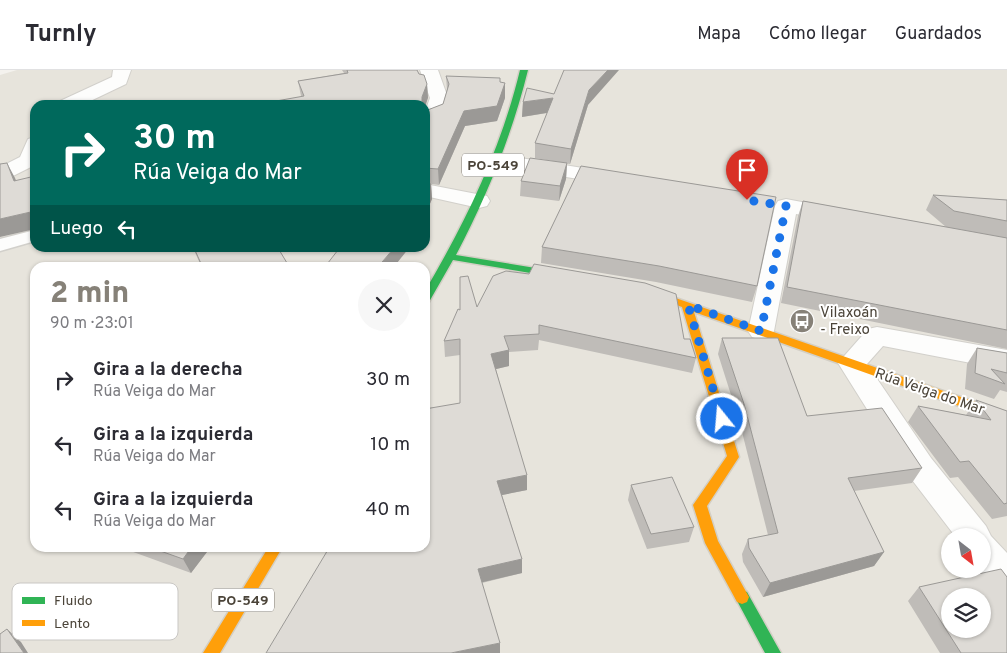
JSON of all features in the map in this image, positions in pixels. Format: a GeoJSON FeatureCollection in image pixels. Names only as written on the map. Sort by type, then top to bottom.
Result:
{"type":"FeatureCollection","features":[{"type":"Feature","properties":{"kind":"street"},"geometry":{"type":"LineString","coordinates":[[78,100],[120,80],[122,70]]}},
{"type":"Feature","properties":{"kind":"street"},"geometry":{"type":"LineString","coordinates":[[429,70],[439,98],[434,114],[430,116]]}},
{"type":"Feature","properties":{"kind":"street","name":"PO-549"},"geometry":{"type":"LineString","coordinates":[[430,292],[451,257],[479,201],[519,98],[524,70]]}},
{"type":"Feature","properties":{"kind":"street"},"geometry":{"type":"LineString","coordinates":[[3,171],[28,160],[30,155]]}},
{"type":"Feature","properties":{"kind":"street"},"geometry":{"type":"LineString","coordinates":[[495,160],[631,181]]}},
{"type":"Feature","properties":{"kind":"street"},"geometry":{"type":"LineString","coordinates":[[3,171],[30,171]]}},
{"type":"Feature","properties":{"kind":"street"},"geometry":{"type":"LineString","coordinates":[[430,191],[479,201]]}},
{"type":"Feature","properties":{"kind":"street"},"geometry":{"type":"LineString","coordinates":[[761,331],[776,204],[859,220]]}},
{"type":"Feature","properties":{"kind":"street"},"geometry":{"type":"LineString","coordinates":[[451,257],[579,279]]}},
{"type":"Feature","properties":{"kind":"street","name":"Rúa Veiga do Mar"},"geometry":{"type":"LineString","coordinates":[[628,287],[647,290],[1007,418]]}},
{"type":"Feature","properties":{"kind":"street"},"geometry":{"type":"LineString","coordinates":[[688,305],[733,457],[700,505],[712,543],[774,653]]}},
{"type":"Feature","properties":{"kind":"street","name":"Rúa Veiga do Mar"},"geometry":{"type":"LineString","coordinates":[[852,363],[877,336],[1007,360]]}},
{"type":"Feature","properties":{"kind":"street"},"geometry":{"type":"LineString","coordinates":[[852,363],[920,467],[968,528]]}},
{"type":"Feature","properties":{"kind":"street","name":"PO-549"},"geometry":{"type":"LineString","coordinates":[[211,653],[273,552]]}},
{"type":"Feature","properties":{"kind":"street"},"geometry":{"type":"LineString","coordinates":[[991,559],[1007,579]]}},
{"type":"Feature","properties":{"kind":"lane"},"geometry":{"type":"LineString","coordinates":[[0,245],[30,236]]}},
{"type":"Feature","properties":{"kind":"shaded area"},"geometry":{"type":"Polygon","coordinates":[[[17,70],[1007,70],[1007,653],[0,653],[0,75],[17,70]]]}},
{"type":"Feature","properties":{"kind":"building"},"geometry":{"type":"Polygon","coordinates":[[[347,70],[417,70],[419,74],[424,75],[427,84],[422,100],[282,100],[304,96],[298,81],[348,73],[347,70]]]}},
{"type":"Feature","properties":{"kind":"building"},"geometry":{"type":"Polygon","coordinates":[[[564,70],[608,70],[589,90],[571,149],[535,143],[553,98],[523,102],[527,88],[554,94],[564,70]]]}},
{"type":"Feature","properties":{"kind":"building"},"geometry":{"type":"Polygon","coordinates":[[[446,76],[500,78],[500,82],[505,83],[497,106],[464,111],[438,169],[430,168],[430,109],[443,104],[449,84],[446,76]]]}},
{"type":"Feature","properties":{"kind":"building"},"geometry":{"type":"Polygon","coordinates":[[[530,158],[567,163],[560,186],[521,181],[530,158]]]}},
{"type":"Feature","properties":{"kind":"building"},"geometry":{"type":"Polygon","coordinates":[[[7,163],[14,181],[30,177],[30,212],[0,219],[0,164],[7,163]]]}},
{"type":"Feature","properties":{"kind":"building"},"geometry":{"type":"Polygon","coordinates":[[[581,166],[776,197],[757,286],[659,266],[542,247],[581,166]]]}},
{"type":"Feature","properties":{"kind":"building"},"geometry":{"type":"Polygon","coordinates":[[[933,195],[1007,200],[1007,221],[954,211],[933,195]]]}},
{"type":"Feature","properties":{"kind":"building"},"geometry":{"type":"Polygon","coordinates":[[[803,201],[1007,238],[1007,330],[787,287],[803,201]]]}},
{"type":"Feature","properties":{"kind":"building"},"geometry":{"type":"Polygon","coordinates":[[[196,252],[280,252],[286,262],[200,262],[196,252]]]}},
{"type":"Feature","properties":{"kind":"building"},"geometry":{"type":"Polygon","coordinates":[[[336,252],[391,252],[382,262],[329,262],[336,252]]]}},
{"type":"Feature","properties":{"kind":"building"},"geometry":{"type":"Polygon","coordinates":[[[534,264],[645,283],[676,294],[684,339],[690,339],[696,358],[539,325],[539,334],[504,336],[509,350],[491,354],[527,475],[497,481],[522,559],[478,569],[500,643],[451,653],[266,653],[327,552],[430,552],[430,408],[460,403],[460,339],[444,341],[458,309],[460,310],[460,277],[468,276],[477,307],[493,276],[506,271],[529,274],[534,264]]]}},
{"type":"Feature","properties":{"kind":"building"},"geometry":{"type":"Polygon","coordinates":[[[722,338],[778,338],[807,416],[882,408],[922,468],[848,478],[884,552],[770,583],[749,548],[748,539],[778,533],[744,404],[722,338]]]}},
{"type":"Feature","properties":{"kind":"building"},"geometry":{"type":"Polygon","coordinates":[[[977,348],[1007,353],[1007,373],[991,369],[1005,384],[975,373],[977,348]]]}},
{"type":"Feature","properties":{"kind":"building"},"geometry":{"type":"Polygon","coordinates":[[[976,400],[1007,411],[1007,503],[1004,504],[969,461],[960,462],[918,406],[991,420],[976,400]]]}},
{"type":"Feature","properties":{"kind":"building"},"geometry":{"type":"Polygon","coordinates":[[[672,477],[694,527],[651,534],[631,485],[672,477]]]}},
{"type":"Feature","properties":{"kind":"building"},"geometry":{"type":"Polygon","coordinates":[[[163,552],[188,552],[183,559],[163,552]]]}},
{"type":"Feature","properties":{"kind":"building"},"geometry":{"type":"Polygon","coordinates":[[[1001,569],[1007,577],[1007,653],[961,653],[951,638],[991,638],[991,588],[941,588],[941,622],[919,587],[960,578],[991,578],[991,571],[1001,569]]]}},
{"type":"Feature","properties":{"kind":"building"},"geometry":{"type":"Polygon","coordinates":[[[7,629],[12,636],[12,640],[15,640],[24,653],[0,653],[0,634],[7,629]]]}},
{"type":"Feature","properties":{"kind":"traffic: fast"},"geometry":{"type":"LineString","coordinates":[[430,292],[470,218],[496,159],[508,128],[524,70]]}},
{"type":"Feature","properties":{"kind":"traffic: fast"},"geometry":{"type":"LineString","coordinates":[[451,257],[566,276]]}},
{"type":"Feature","properties":{"kind":"traffic: fast"},"geometry":{"type":"LineString","coordinates":[[742,597],[773,653]]}},
{"type":"Feature","properties":{"kind":"traffic: slow"},"geometry":{"type":"LineString","coordinates":[[641,289],[1007,418]]}},
{"type":"Feature","properties":{"kind":"traffic: slow"},"geometry":{"type":"LineString","coordinates":[[687,305],[733,457],[700,505],[712,543],[742,597]]}},
{"type":"Feature","properties":{"kind":"traffic: slow"},"geometry":{"type":"LineString","coordinates":[[211,653],[273,552]]}},
{"type":"Feature","properties":{"kind":"place","name":"Vilaxoán - Freixo"},"geometry":{"type":"Point","coordinates":[802,321]}},
{"type":"Feature","properties":{"kind":"route"},"geometry":{"type":"LineString","coordinates":[[722,419],[688,305],[761,331],[786,206],[747,200]]}}]}
